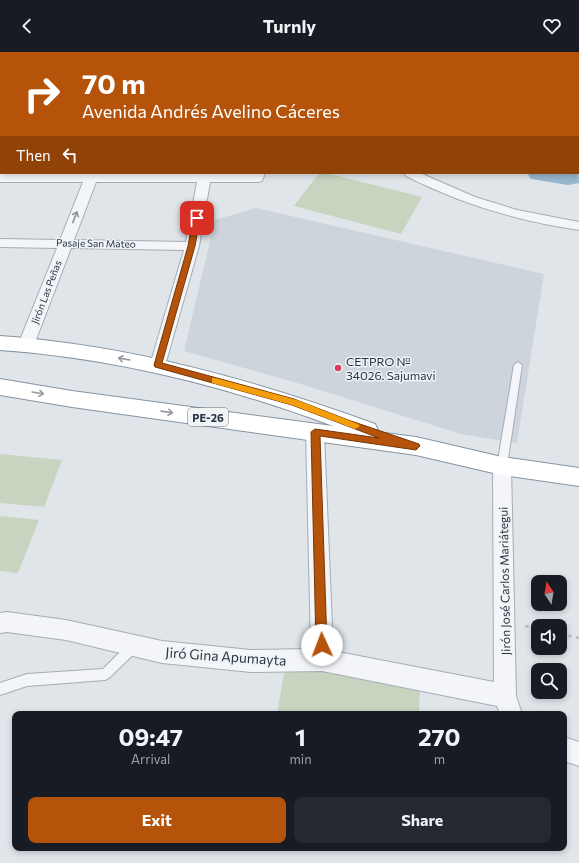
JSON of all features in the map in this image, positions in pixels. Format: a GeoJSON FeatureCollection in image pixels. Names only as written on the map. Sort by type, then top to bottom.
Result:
{"type":"FeatureCollection","features":[{"type":"Feature","properties":{"kind":"highway","name":"PE-26"},"geometry":{"type":"LineString","coordinates":[[0,343],[45,346],[158,365],[294,403],[345,423],[416,446],[502,466],[579,476]]}},
{"type":"Feature","properties":{"kind":"highway","name":"PE-26"},"geometry":{"type":"LineString","coordinates":[[0,387],[72,399],[416,446]]}},
{"type":"Feature","properties":{"kind":"street"},"geometry":{"type":"LineString","coordinates":[[0,178],[92,175],[258,178],[259,174]]}},
{"type":"Feature","properties":{"kind":"street"},"geometry":{"type":"LineString","coordinates":[[412,174],[472,202],[536,219],[579,226]]}},
{"type":"Feature","properties":{"kind":"street","name":"Jirón Las Peñas"},"geometry":{"type":"LineString","coordinates":[[26,345],[92,175]]}},
{"type":"Feature","properties":{"kind":"street"},"geometry":{"type":"LineString","coordinates":[[158,365],[192,246],[204,178]]}},
{"type":"Feature","properties":{"kind":"street","name":"Pasaje San Mateo"},"geometry":{"type":"LineString","coordinates":[[0,242],[66,242],[192,246]]}},
{"type":"Feature","properties":{"kind":"street"},"geometry":{"type":"LineString","coordinates":[[315,432],[322,660]]}},
{"type":"Feature","properties":{"kind":"street","name":"Jirón José Carlos Mariátegui"},"geometry":{"type":"LineString","coordinates":[[502,466],[508,705]]}},
{"type":"Feature","properties":{"kind":"street","name":"Jiró Gina Apumayta"},"geometry":{"type":"LineString","coordinates":[[0,624],[7,622],[66,630],[162,652],[251,661],[322,660],[508,705]]}},
{"type":"Feature","properties":{"kind":"street"},"geometry":{"type":"LineString","coordinates":[[567,750],[579,754]]}},
{"type":"Feature","properties":{"kind":"lane"},"geometry":{"type":"LineString","coordinates":[[502,466],[518,365]]}},
{"type":"Feature","properties":{"kind":"lane"},"geometry":{"type":"LineString","coordinates":[[0,688],[27,680],[105,674],[134,646]]}},
{"type":"Feature","properties":{"kind":"path"},"geometry":{"type":"LineString","coordinates":[[567,635],[579,638]]}},
{"type":"Feature","properties":{"kind":"shaded area"},"geometry":{"type":"Polygon","coordinates":[[[256,208],[544,274],[517,443],[461,434],[294,382],[184,351],[215,220],[256,208]]]}},
{"type":"Feature","properties":{"kind":"green space"},"geometry":{"type":"Polygon","coordinates":[[[318,174],[330,174],[422,197],[401,234],[294,206],[318,174]]]}},
{"type":"Feature","properties":{"kind":"green space"},"geometry":{"type":"Polygon","coordinates":[[[0,454],[62,460],[44,507],[0,503],[0,454]]]}},
{"type":"Feature","properties":{"kind":"green space"},"geometry":{"type":"Polygon","coordinates":[[[0,516],[39,520],[18,573],[0,571],[0,516]]]}},
{"type":"Feature","properties":{"kind":"green space"},"geometry":{"type":"Polygon","coordinates":[[[286,662],[420,683],[419,711],[278,711],[286,662]]]}},
{"type":"Feature","properties":{"kind":"waterway"},"geometry":{"type":"LineString","coordinates":[[547,174],[568,177],[579,175]]}},
{"type":"Feature","properties":{"kind":"slow traffic"},"geometry":{"type":"LineString","coordinates":[[215,381],[294,403],[355,426]]}},
{"type":"Feature","properties":{"kind":"place","name":"CETPRO № 34026. Sajumavi"},"geometry":{"type":"Point","coordinates":[338,368]}},
{"type":"Feature","properties":{"kind":"route"},"geometry":{"type":"LineString","coordinates":[[197,218],[192,246],[158,365],[294,403],[345,423],[416,446],[315,432],[322,645]]}}]}
